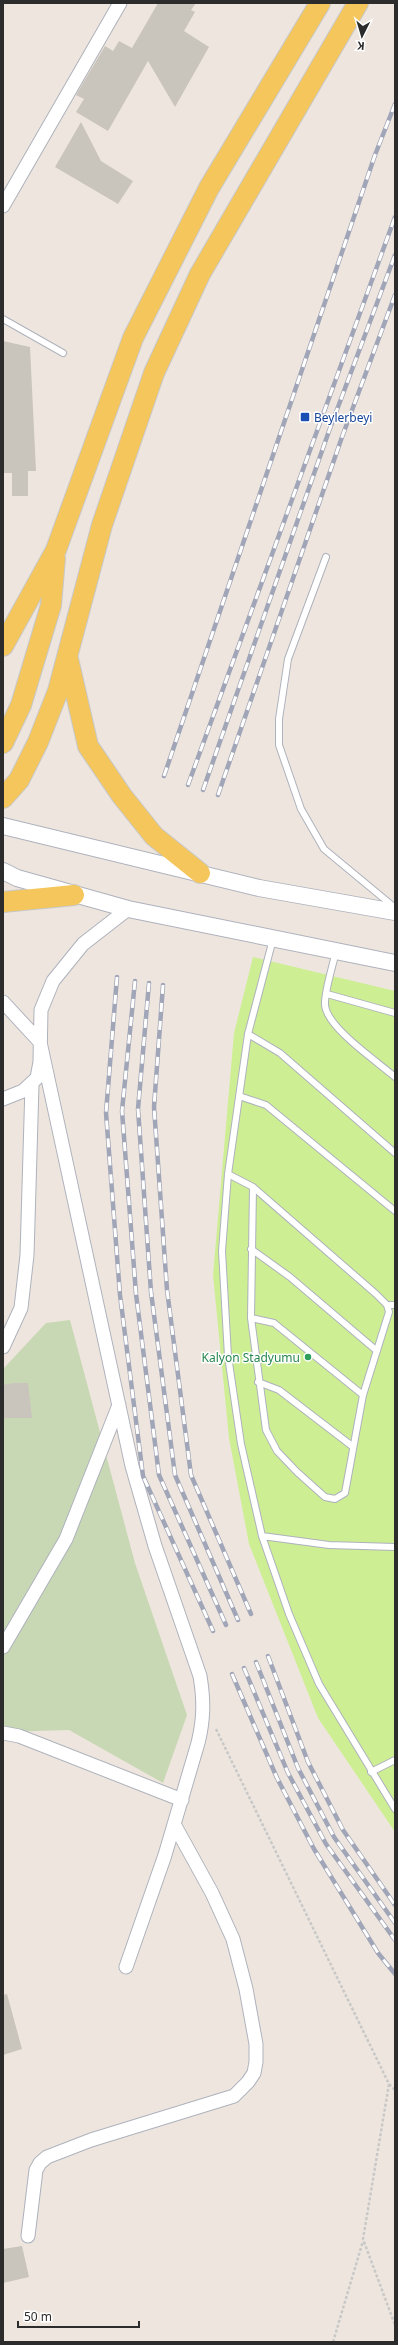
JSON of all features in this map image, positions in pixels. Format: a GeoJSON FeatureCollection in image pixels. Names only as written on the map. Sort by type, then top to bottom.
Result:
{"type":"FeatureCollection","features":[{"type":"Feature","properties":{"kind":"main road"},"geometry":{"type":"LineString","coordinates":[[3,646],[56,550],[133,338],[209,188],[320,3]]}},
{"type":"Feature","properties":{"kind":"main road"},"geometry":{"type":"LineString","coordinates":[[3,798],[19,780],[38,742],[58,691],[102,525],[154,373],[200,274],[358,3]]}},
{"type":"Feature","properties":{"kind":"main road"},"geometry":{"type":"LineString","coordinates":[[3,743],[22,704],[51,605],[56,550]]}},
{"type":"Feature","properties":{"kind":"main road"},"geometry":{"type":"LineString","coordinates":[[67,656],[88,746],[122,796],[154,836],[200,873]]}},
{"type":"Feature","properties":{"kind":"main road"},"geometry":{"type":"LineString","coordinates":[[3,902],[74,895]]}},
{"type":"Feature","properties":{"kind":"street"},"geometry":{"type":"LineString","coordinates":[[3,206],[120,3]]}},
{"type":"Feature","properties":{"kind":"street"},"geometry":{"type":"LineString","coordinates":[[3,826],[259,888],[395,912]]}},
{"type":"Feature","properties":{"kind":"street"},"geometry":{"type":"LineString","coordinates":[[3,871],[17,878],[128,909],[395,963]]}},
{"type":"Feature","properties":{"kind":"street"},"geometry":{"type":"LineString","coordinates":[[3,1346],[21,1308],[27,1255],[32,1085],[39,1072],[41,1010],[53,981],[84,944],[128,909]]}},
{"type":"Feature","properties":{"kind":"street"},"geometry":{"type":"LineString","coordinates":[[3,1002],[40,1042],[132,1466],[155,1546],[200,1676],[204,1705],[202,1726],[182,1800],[126,1967]]}},
{"type":"Feature","properties":{"kind":"street"},"geometry":{"type":"LineString","coordinates":[[3,1099],[23,1091],[32,1085]]}},
{"type":"Feature","properties":{"kind":"street"},"geometry":{"type":"LineString","coordinates":[[3,1647],[66,1539],[119,1405]]}},
{"type":"Feature","properties":{"kind":"street"},"geometry":{"type":"LineString","coordinates":[[3,1733],[19,1736],[182,1800]]}},
{"type":"Feature","properties":{"kind":"street"},"geometry":{"type":"LineString","coordinates":[[28,2236],[36,2170],[40,2163],[47,2157],[91,2140],[234,2096],[248,2082],[254,2073],[256,2044],[246,1989],[233,1939],[212,1892],[174,1824]]}},
{"type":"Feature","properties":{"kind":"lane"},"geometry":{"type":"LineString","coordinates":[[3,319],[63,353]]}},
{"type":"Feature","properties":{"kind":"lane"},"geometry":{"type":"LineString","coordinates":[[326,557],[288,659],[279,719],[279,745],[301,809],[324,849],[395,908]]}},
{"type":"Feature","properties":{"kind":"lane"},"geometry":{"type":"LineString","coordinates":[[273,938],[248,1034],[228,1174],[222,1251],[228,1356],[241,1444],[262,1536],[289,1614],[319,1684],[371,1772],[395,1809]]}},
{"type":"Feature","properties":{"kind":"lane"},"geometry":{"type":"LineString","coordinates":[[336,951],[325,1006],[336,1027],[395,1077]]}},
{"type":"Feature","properties":{"kind":"lane"},"geometry":{"type":"LineString","coordinates":[[327,994],[395,1013]]}},
{"type":"Feature","properties":{"kind":"lane"},"geometry":{"type":"LineString","coordinates":[[248,1034],[280,1053],[395,1153]]}},
{"type":"Feature","properties":{"kind":"lane"},"geometry":{"type":"LineString","coordinates":[[240,1096],[266,1105],[395,1211]]}},
{"type":"Feature","properties":{"kind":"lane"},"geometry":{"type":"LineString","coordinates":[[228,1174],[253,1187],[387,1305],[389,1312],[387,1321],[376,1351],[363,1395],[352,1446],[345,1493],[335,1499],[325,1496],[277,1451],[266,1430],[258,1382],[251,1318],[253,1187]]}},
{"type":"Feature","properties":{"kind":"lane"},"geometry":{"type":"LineString","coordinates":[[251,1249],[290,1277],[376,1351]]}},
{"type":"Feature","properties":{"kind":"lane"},"geometry":{"type":"LineString","coordinates":[[387,1305],[395,1305]]}},
{"type":"Feature","properties":{"kind":"lane"},"geometry":{"type":"LineString","coordinates":[[251,1318],[274,1323],[363,1395]]}},
{"type":"Feature","properties":{"kind":"lane"},"geometry":{"type":"LineString","coordinates":[[258,1382],[279,1390],[352,1446]]}},
{"type":"Feature","properties":{"kind":"lane"},"geometry":{"type":"LineString","coordinates":[[262,1536],[329,1545],[395,1547]]}},
{"type":"Feature","properties":{"kind":"lane"},"geometry":{"type":"LineString","coordinates":[[371,1772],[395,1760]]}},
{"type":"Feature","properties":{"kind":"path"},"geometry":{"type":"LineString","coordinates":[[204,1705],[389,2084],[395,2090]]}},
{"type":"Feature","properties":{"kind":"path"},"geometry":{"type":"LineString","coordinates":[[333,2342],[363,2239],[389,2084]]}},
{"type":"Feature","properties":{"kind":"path"},"geometry":{"type":"LineString","coordinates":[[363,2239],[395,2325]]}},
{"type":"Feature","properties":{"kind":"green space","name":"Kalyon Stadyumu"},"geometry":{"type":"Polygon","coordinates":[[[253,957],[395,991],[395,1832],[318,1718],[249,1544],[229,1438],[213,1275],[234,1033],[253,957]]]}},
{"type":"Feature","properties":{"kind":"green space"},"geometry":{"type":"Polygon","coordinates":[[[70,1320],[135,1563],[187,1715],[163,1783],[69,1730],[3,1732],[3,1369],[46,1323],[70,1320]]]}},
{"type":"Feature","properties":{"kind":"building"},"geometry":{"type":"Polygon","coordinates":[[[158,3],[196,3],[191,10],[195,12],[184,31],[209,47],[175,107],[148,61],[108,131],[76,112],[84,99],[76,95],[105,46],[113,51],[119,41],[132,48],[158,3]]]}},
{"type":"Feature","properties":{"kind":"building"},"geometry":{"type":"Polygon","coordinates":[[[81,122],[101,161],[133,181],[118,204],[55,167],[81,122]]]}},
{"type":"Feature","properties":{"kind":"building"},"geometry":{"type":"Polygon","coordinates":[[[3,341],[30,347],[36,471],[28,471],[28,496],[12,496],[12,473],[3,473],[3,341]]]}},
{"type":"Feature","properties":{"kind":"building"},"geometry":{"type":"Polygon","coordinates":[[[28,1383],[32,1418],[3,1418],[3,1385],[28,1383]]]}},
{"type":"Feature","properties":{"kind":"building"},"geometry":{"type":"Polygon","coordinates":[[[7,1994],[22,2049],[3,2055],[3,1995],[7,1994]]]}},
{"type":"Feature","properties":{"kind":"building"},"geometry":{"type":"Polygon","coordinates":[[[22,2246],[29,2277],[3,2283],[3,2249],[22,2246]]]}},
{"type":"Feature","properties":{"kind":"railway"},"geometry":{"type":"LineString","coordinates":[[164,776],[375,155],[395,104]]}},
{"type":"Feature","properties":{"kind":"railway"},"geometry":{"type":"LineString","coordinates":[[188,785],[395,217]]}},
{"type":"Feature","properties":{"kind":"railway"},"geometry":{"type":"LineString","coordinates":[[203,790],[329,431],[395,255]]}},
{"type":"Feature","properties":{"kind":"railway"},"geometry":{"type":"LineString","coordinates":[[218,795],[342,437],[395,295]]}},
{"type":"Feature","properties":{"kind":"railway"},"geometry":{"type":"LineString","coordinates":[[117,977],[106,1113],[120,1295],[143,1476],[213,1631]]}},
{"type":"Feature","properties":{"kind":"railway"},"geometry":{"type":"LineString","coordinates":[[135,981],[122,1111],[136,1294],[159,1475],[226,1625]]}},
{"type":"Feature","properties":{"kind":"railway"},"geometry":{"type":"LineString","coordinates":[[149,983],[138,1109],[151,1292],[175,1475],[238,1620]]}},
{"type":"Feature","properties":{"kind":"railway"},"geometry":{"type":"LineString","coordinates":[[163,985],[154,1107],[167,1290],[191,1475],[251,1614]]}},
{"type":"Feature","properties":{"kind":"railway"},"geometry":{"type":"LineString","coordinates":[[268,1656],[308,1762],[343,1830],[395,1905]]}},
{"type":"Feature","properties":{"kind":"railway"},"geometry":{"type":"LineString","coordinates":[[256,1662],[298,1768],[334,1837],[395,1923]]}},
{"type":"Feature","properties":{"kind":"railway"},"geometry":{"type":"LineString","coordinates":[[244,1668],[288,1773],[326,1844],[395,1940]]}},
{"type":"Feature","properties":{"kind":"railway"},"geometry":{"type":"LineString","coordinates":[[232,1674],[277,1778],[314,1849],[378,1953],[395,1974]]}},
{"type":"Feature","properties":{"kind":"place","name":"Beylerbeyi"},"geometry":{"type":"Point","coordinates":[305,417]}},
{"type":"Feature","properties":{"kind":"place","name":"Kalyon Stadyumu"},"geometry":{"type":"Point","coordinates":[308,1357]}}]}
